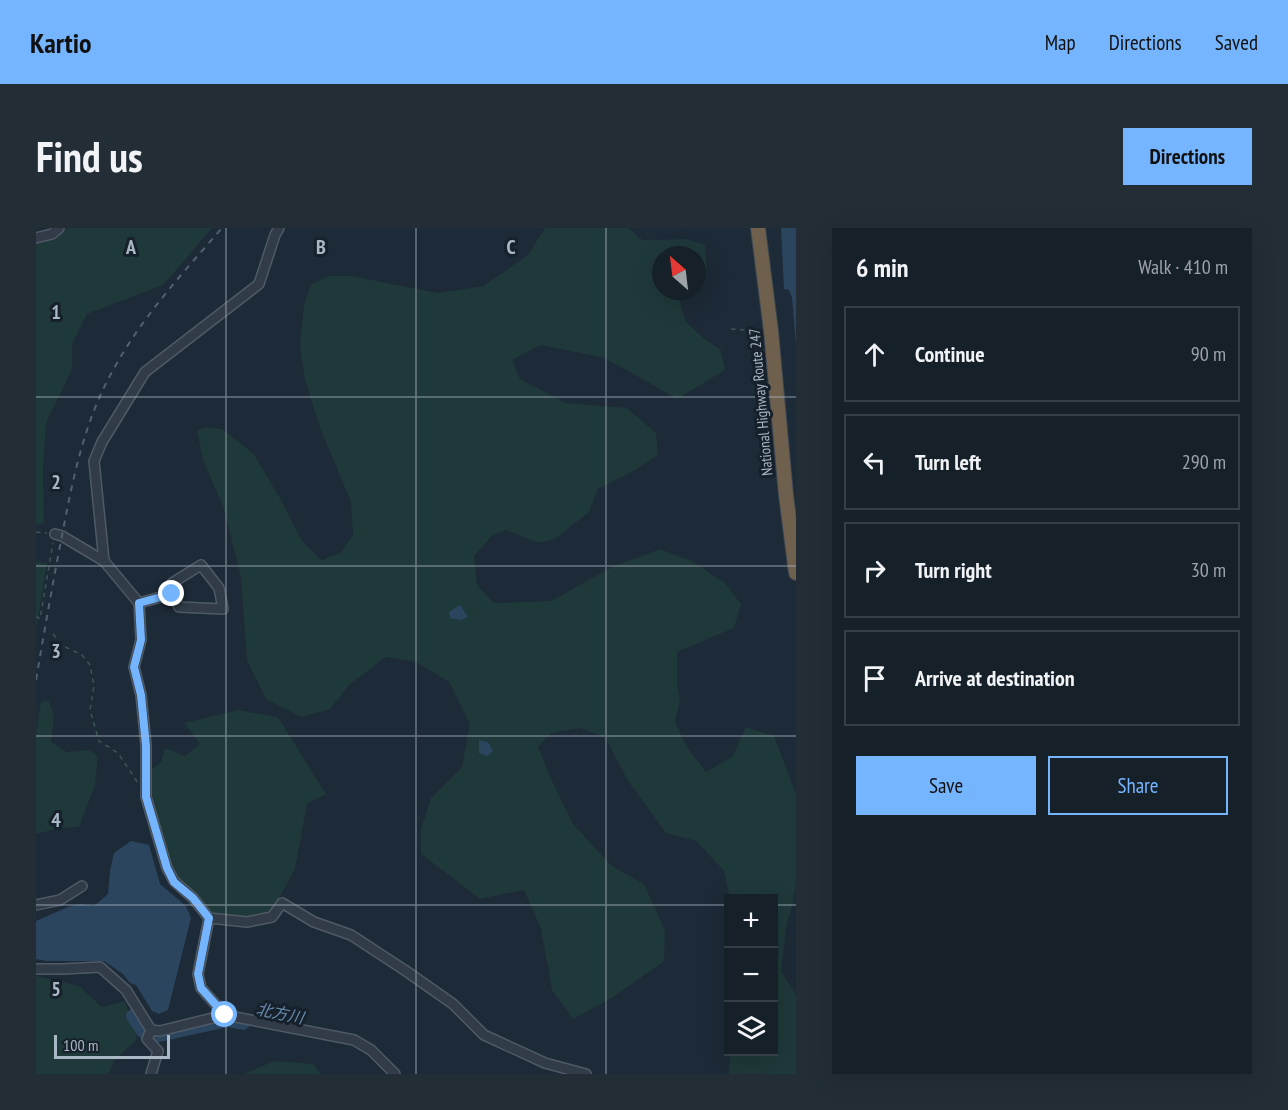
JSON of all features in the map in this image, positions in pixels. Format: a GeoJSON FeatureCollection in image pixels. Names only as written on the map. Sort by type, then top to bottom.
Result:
{"type":"FeatureCollection","features":[{"type":"Feature","properties":{"kind":"highway","name":"National Highway Route 247"},"geometry":{"type":"LineString","coordinates":[[758,228],[796,573]]}},
{"type":"Feature","properties":{"kind":"street"},"geometry":{"type":"LineString","coordinates":[[36,238],[52,234],[58,228]]}},
{"type":"Feature","properties":{"kind":"street"},"geometry":{"type":"LineString","coordinates":[[104,561],[94,461],[102,442],[145,372],[259,284],[279,228]]}},
{"type":"Feature","properties":{"kind":"street"},"geometry":{"type":"LineString","coordinates":[[55,534],[104,561],[139,603],[141,640],[134,667],[141,695],[146,746],[146,797],[167,868],[174,882],[193,898],[209,918],[247,922],[272,917],[282,903],[314,922],[351,935],[406,970],[453,1004],[484,1035],[545,1063],[586,1074]]}},
{"type":"Feature","properties":{"kind":"street"},"geometry":{"type":"LineString","coordinates":[[201,565],[219,588],[223,609],[179,607],[172,594],[172,583],[201,565]]}},
{"type":"Feature","properties":{"kind":"street"},"geometry":{"type":"LineString","coordinates":[[139,603],[172,594]]}},
{"type":"Feature","properties":{"kind":"street"},"geometry":{"type":"LineString","coordinates":[[36,905],[60,900],[82,886]]}},
{"type":"Feature","properties":{"kind":"street"},"geometry":{"type":"LineString","coordinates":[[209,918],[198,974],[201,988],[225,1015]]}},
{"type":"Feature","properties":{"kind":"street"},"geometry":{"type":"LineString","coordinates":[[36,969],[100,967],[126,990],[151,1030]]}},
{"type":"Feature","properties":{"kind":"street"},"geometry":{"type":"LineString","coordinates":[[151,1030],[160,1031],[225,1015],[354,1040],[371,1050],[395,1074]]}},
{"type":"Feature","properties":{"kind":"street"},"geometry":{"type":"LineString","coordinates":[[151,1030],[147,1039],[158,1051],[151,1074]]}},
{"type":"Feature","properties":{"kind":"path"},"geometry":{"type":"LineString","coordinates":[[731,329],[771,331]]}},
{"type":"Feature","properties":{"kind":"path"},"geometry":{"type":"LineString","coordinates":[[36,532],[55,534],[40,619],[36,616]]}},
{"type":"Feature","properties":{"kind":"path"},"geometry":{"type":"LineString","coordinates":[[52,634],[63,646],[82,655],[90,665],[94,686],[90,710],[99,741],[118,753],[146,797]]}},
{"type":"Feature","properties":{"kind":"green space"},"geometry":{"type":"Polygon","coordinates":[[[67,228],[212,228],[163,285],[87,314],[72,344],[72,369],[46,423],[43,471],[44,523],[36,525],[36,245],[55,239],[67,228]]]}},
{"type":"Feature","properties":{"kind":"green space"},"geometry":{"type":"Polygon","coordinates":[[[545,228],[629,228],[642,240],[686,239],[705,245],[652,246],[652,300],[679,300],[686,322],[721,350],[725,370],[677,399],[604,358],[541,345],[512,360],[520,379],[566,403],[627,408],[656,433],[658,455],[634,471],[598,489],[589,512],[555,539],[538,543],[506,530],[492,536],[474,556],[477,585],[494,603],[551,601],[612,567],[660,549],[692,561],[726,584],[741,604],[734,628],[677,652],[677,684],[680,700],[675,722],[687,747],[706,772],[733,756],[746,727],[774,736],[796,794],[796,882],[793,904],[787,922],[781,971],[796,995],[796,1074],[729,1074],[730,1056],[778,1056],[778,894],[729,894],[724,871],[696,841],[666,833],[628,781],[605,737],[580,728],[551,733],[538,747],[573,824],[612,866],[644,884],[665,930],[664,961],[612,998],[573,1019],[552,990],[541,929],[524,890],[480,899],[421,854],[421,829],[431,798],[462,767],[470,724],[449,682],[416,662],[386,657],[350,684],[330,709],[302,717],[266,699],[247,661],[241,577],[224,509],[203,460],[197,431],[205,427],[222,429],[254,454],[302,541],[322,560],[340,553],[353,535],[351,502],[320,428],[305,380],[300,345],[304,305],[311,284],[329,276],[351,276],[438,293],[483,286],[528,255],[545,228]]]}},
{"type":"Feature","properties":{"kind":"green space"},"geometry":{"type":"Polygon","coordinates":[[[36,562],[47,563],[36,630],[36,562]]]}},
{"type":"Feature","properties":{"kind":"green space"},"geometry":{"type":"Polygon","coordinates":[[[49,700],[54,717],[51,742],[67,752],[89,750],[98,757],[95,785],[79,827],[60,828],[36,834],[36,732],[41,702],[49,700]]]}},
{"type":"Feature","properties":{"kind":"green space"},"geometry":{"type":"Polygon","coordinates":[[[238,710],[278,717],[326,794],[307,804],[295,869],[271,913],[248,918],[211,913],[177,878],[170,864],[151,794],[152,769],[161,762],[165,748],[185,756],[200,744],[184,723],[238,710]]]}},
{"type":"Feature","properties":{"kind":"green space"},"geometry":{"type":"Polygon","coordinates":[[[36,976],[79,986],[102,1007],[125,1001],[137,1039],[114,1061],[108,1074],[36,1074],[36,976]]]}},
{"type":"Feature","properties":{"kind":"green space"},"geometry":{"type":"Polygon","coordinates":[[[274,1061],[314,1064],[320,1074],[244,1074],[274,1061]]]}},
{"type":"Feature","properties":{"kind":"water"},"geometry":{"type":"Polygon","coordinates":[[[781,228],[796,228],[796,345],[792,297],[789,290],[784,289],[781,228]]]}},
{"type":"Feature","properties":{"kind":"water"},"geometry":{"type":"Polygon","coordinates":[[[460,605],[468,617],[460,620],[450,618],[449,612],[460,605]]]}},
{"type":"Feature","properties":{"kind":"water"},"geometry":{"type":"Polygon","coordinates":[[[479,740],[488,742],[493,751],[487,756],[479,753],[479,740]]]}},
{"type":"Feature","properties":{"kind":"water"},"geometry":{"type":"Polygon","coordinates":[[[131,841],[149,845],[160,884],[186,906],[191,918],[168,1010],[159,1014],[152,1011],[136,985],[130,983],[123,974],[104,961],[36,959],[36,921],[68,907],[80,904],[94,906],[108,894],[114,853],[131,841]]]}},
{"type":"Feature","properties":{"kind":"waterway","name":"北方川"},"geometry":{"type":"LineString","coordinates":[[133,1016],[143,1031]]}},
{"type":"Feature","properties":{"kind":"waterway","name":"北方川"},"geometry":{"type":"LineString","coordinates":[[154,1036],[228,1020],[243,1023]]}},
{"type":"Feature","properties":{"kind":"railway"},"geometry":{"type":"LineString","coordinates":[[36,680],[70,497],[93,412],[112,372],[136,333],[163,297],[222,228]]}},
{"type":"Feature","properties":{"kind":"route"},"geometry":{"type":"LineString","coordinates":[[172,594],[139,603],[141,640],[134,667],[141,695],[146,746],[146,797],[167,868],[174,882],[193,898],[209,918],[198,974],[201,988],[225,1015]]}}]}
